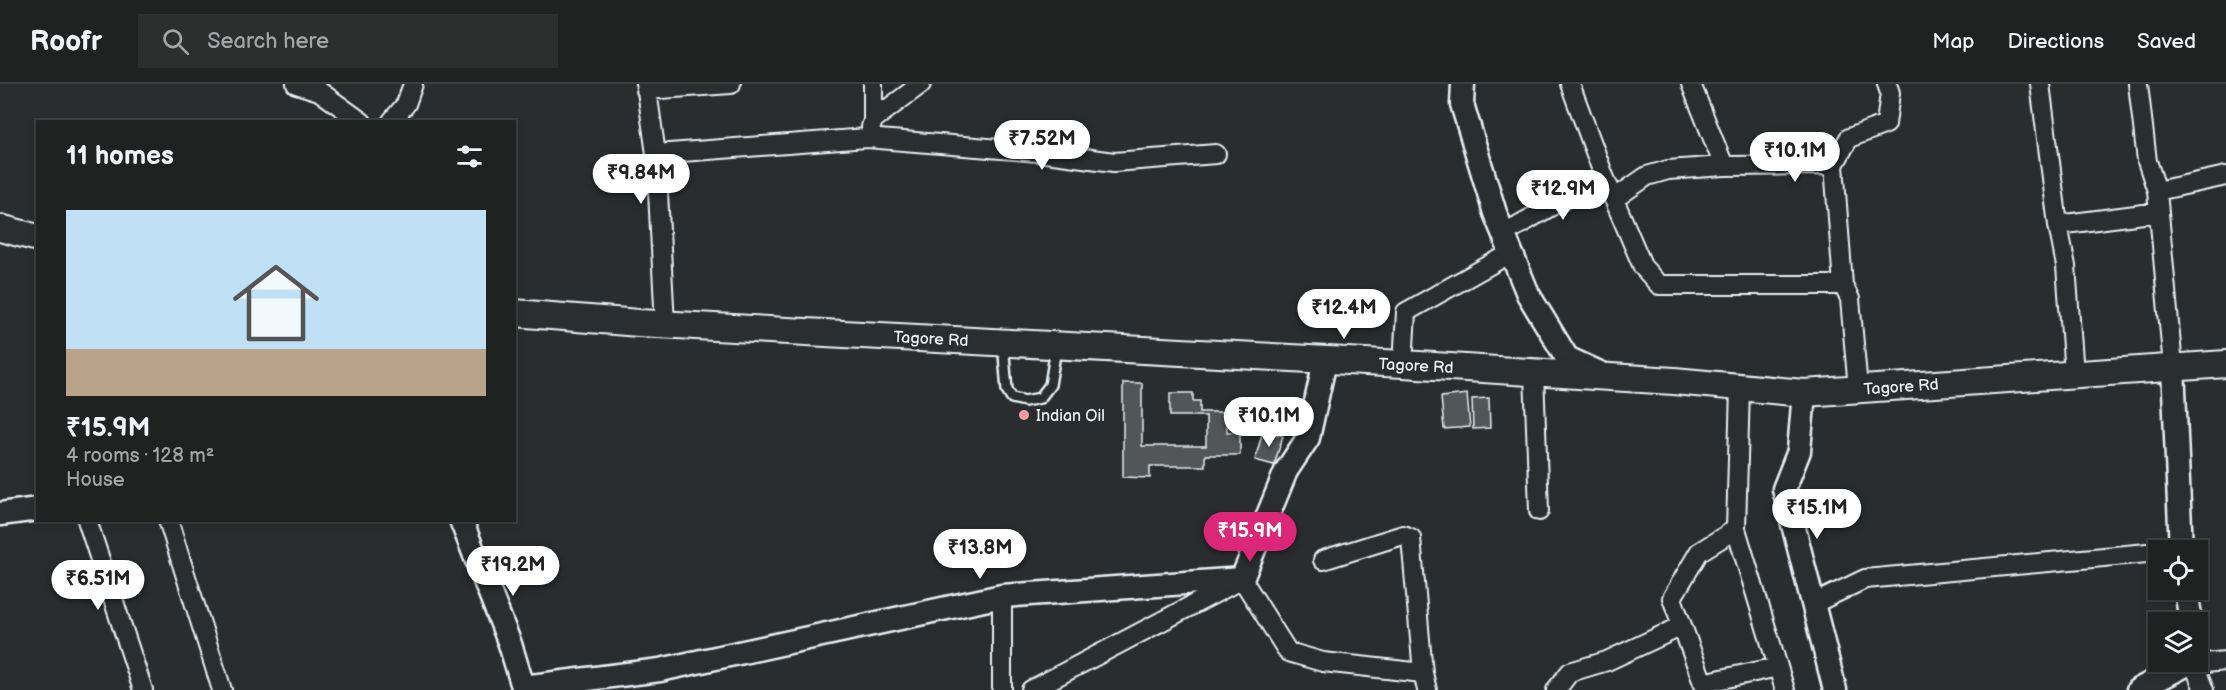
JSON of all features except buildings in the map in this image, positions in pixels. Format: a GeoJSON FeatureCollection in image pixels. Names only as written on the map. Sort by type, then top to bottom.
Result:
{"type":"FeatureCollection","features":[{"type":"Feature","properties":{"kind":"main road"},"geometry":{"type":"LineString","coordinates":[[0,228],[36,237]]}},
{"type":"Feature","properties":{"kind":"main road","name":"Tagore Rd"},"geometry":{"type":"LineString","coordinates":[[516,313],[665,325],[1403,364],[1610,377],[1804,393],[2226,363]]}},
{"type":"Feature","properties":{"kind":"street"},"geometry":{"type":"LineString","coordinates":[[296,84],[319,91],[359,120]]}},
{"type":"Feature","properties":{"kind":"street"},"geometry":{"type":"LineString","coordinates":[[394,120],[406,104],[413,84]]}},
{"type":"Feature","properties":{"kind":"street"},"geometry":{"type":"LineString","coordinates":[[665,325],[656,154],[646,87],[731,84]]}},
{"type":"Feature","properties":{"kind":"street"},"geometry":{"type":"LineString","coordinates":[[867,138],[873,120],[873,84]]}},
{"type":"Feature","properties":{"kind":"street"},"geometry":{"type":"LineString","coordinates":[[873,120],[921,84]]}},
{"type":"Feature","properties":{"kind":"street"},"geometry":{"type":"LineString","coordinates":[[1463,84],[1462,104],[1507,244],[1528,294],[1568,358],[1610,377]]}},
{"type":"Feature","properties":{"kind":"street"},"geometry":{"type":"LineString","coordinates":[[1570,84],[1604,176],[1643,267],[1659,285],[1844,285]]}},
{"type":"Feature","properties":{"kind":"street"},"geometry":{"type":"LineString","coordinates":[[1691,84],[1724,166]]}},
{"type":"Feature","properties":{"kind":"street"},"geometry":{"type":"LineString","coordinates":[[1858,389],[1850,299],[1844,285],[1833,165],[1849,138],[1886,124],[1890,93],[1887,84]]}},
{"type":"Feature","properties":{"kind":"street"},"geometry":{"type":"LineString","coordinates":[[2040,84],[2058,225],[2066,266],[2074,374]]}},
{"type":"Feature","properties":{"kind":"street"},"geometry":{"type":"LineString","coordinates":[[2138,84],[2147,161],[2157,191],[2159,212],[2173,368],[2181,540]]}},
{"type":"Feature","properties":{"kind":"street"},"geometry":{"type":"LineString","coordinates":[[656,154],[867,138],[1038,152],[1114,162],[1216,154]]}},
{"type":"Feature","properties":{"kind":"street"},"geometry":{"type":"LineString","coordinates":[[1614,199],[1647,176],[1668,170],[1724,166],[1833,165]]}},
{"type":"Feature","properties":{"kind":"street"},"geometry":{"type":"LineString","coordinates":[[1403,364],[1406,312],[1604,176]]}},
{"type":"Feature","properties":{"kind":"street"},"geometry":{"type":"LineString","coordinates":[[2157,191],[2226,176]]}},
{"type":"Feature","properties":{"kind":"street"},"geometry":{"type":"LineString","coordinates":[[2058,225],[2159,212]]}},
{"type":"Feature","properties":{"kind":"street"},"geometry":{"type":"LineString","coordinates":[[1031,690],[1242,579],[1286,471],[1308,438],[1325,361]]}},
{"type":"Feature","properties":{"kind":"street"},"geometry":{"type":"LineString","coordinates":[[1534,373],[1539,511]]}},
{"type":"Feature","properties":{"kind":"street"},"geometry":{"type":"LineString","coordinates":[[1740,388],[1736,529],[1785,690]]}},
{"type":"Feature","properties":{"kind":"street"},"geometry":{"type":"LineString","coordinates":[[1804,393],[1798,451],[1784,489],[1835,690]]}},
{"type":"Feature","properties":{"kind":"street"},"geometry":{"type":"LineString","coordinates":[[0,514],[36,509]]}},
{"type":"Feature","properties":{"kind":"street"},"geometry":{"type":"LineString","coordinates":[[88,522],[143,690]]}},
{"type":"Feature","properties":{"kind":"street"},"geometry":{"type":"LineString","coordinates":[[169,522],[222,690]]}},
{"type":"Feature","properties":{"kind":"street"},"geometry":{"type":"LineString","coordinates":[[462,522],[510,644],[524,688],[660,670],[1002,596],[1242,579]]}},
{"type":"Feature","properties":{"kind":"street"},"geometry":{"type":"LineString","coordinates":[[1736,529],[1699,552],[1672,598],[1698,686],[1778,667]]}},
{"type":"Feature","properties":{"kind":"street"},"geometry":{"type":"LineString","coordinates":[[1242,579],[1288,652],[1323,662],[1425,681],[1411,538],[1403,535],[1323,560]]}},
{"type":"Feature","properties":{"kind":"street"},"geometry":{"type":"LineString","coordinates":[[1813,604],[1865,579],[2148,553]]}},
{"type":"Feature","properties":{"kind":"street"},"geometry":{"type":"LineString","coordinates":[[1002,596],[1002,690]]}},
{"type":"Feature","properties":{"kind":"street"},"geometry":{"type":"LineString","coordinates":[[1556,690],[1570,672],[1607,661],[1682,626]]}},
{"type":"Feature","properties":{"kind":"street"},"geometry":{"type":"LineString","coordinates":[[2208,662],[2226,662]]}},
{"type":"Feature","properties":{"kind":"street"},"geometry":{"type":"LineString","coordinates":[[2138,690],[2173,672]]}},
{"type":"Feature","properties":{"kind":"street"},"geometry":{"type":"LineString","coordinates":[[2197,672],[2204,690]]}},
{"type":"Feature","properties":{"kind":"lane"},"geometry":{"type":"LineString","coordinates":[[1003,342],[1006,390],[1012,398],[1025,401],[1040,398],[1050,385],[1057,345]]}},
{"type":"Feature","properties":{"kind":"place","name":"Indian Oil"},"geometry":{"type":"Point","coordinates":[1024,415]}}]}
